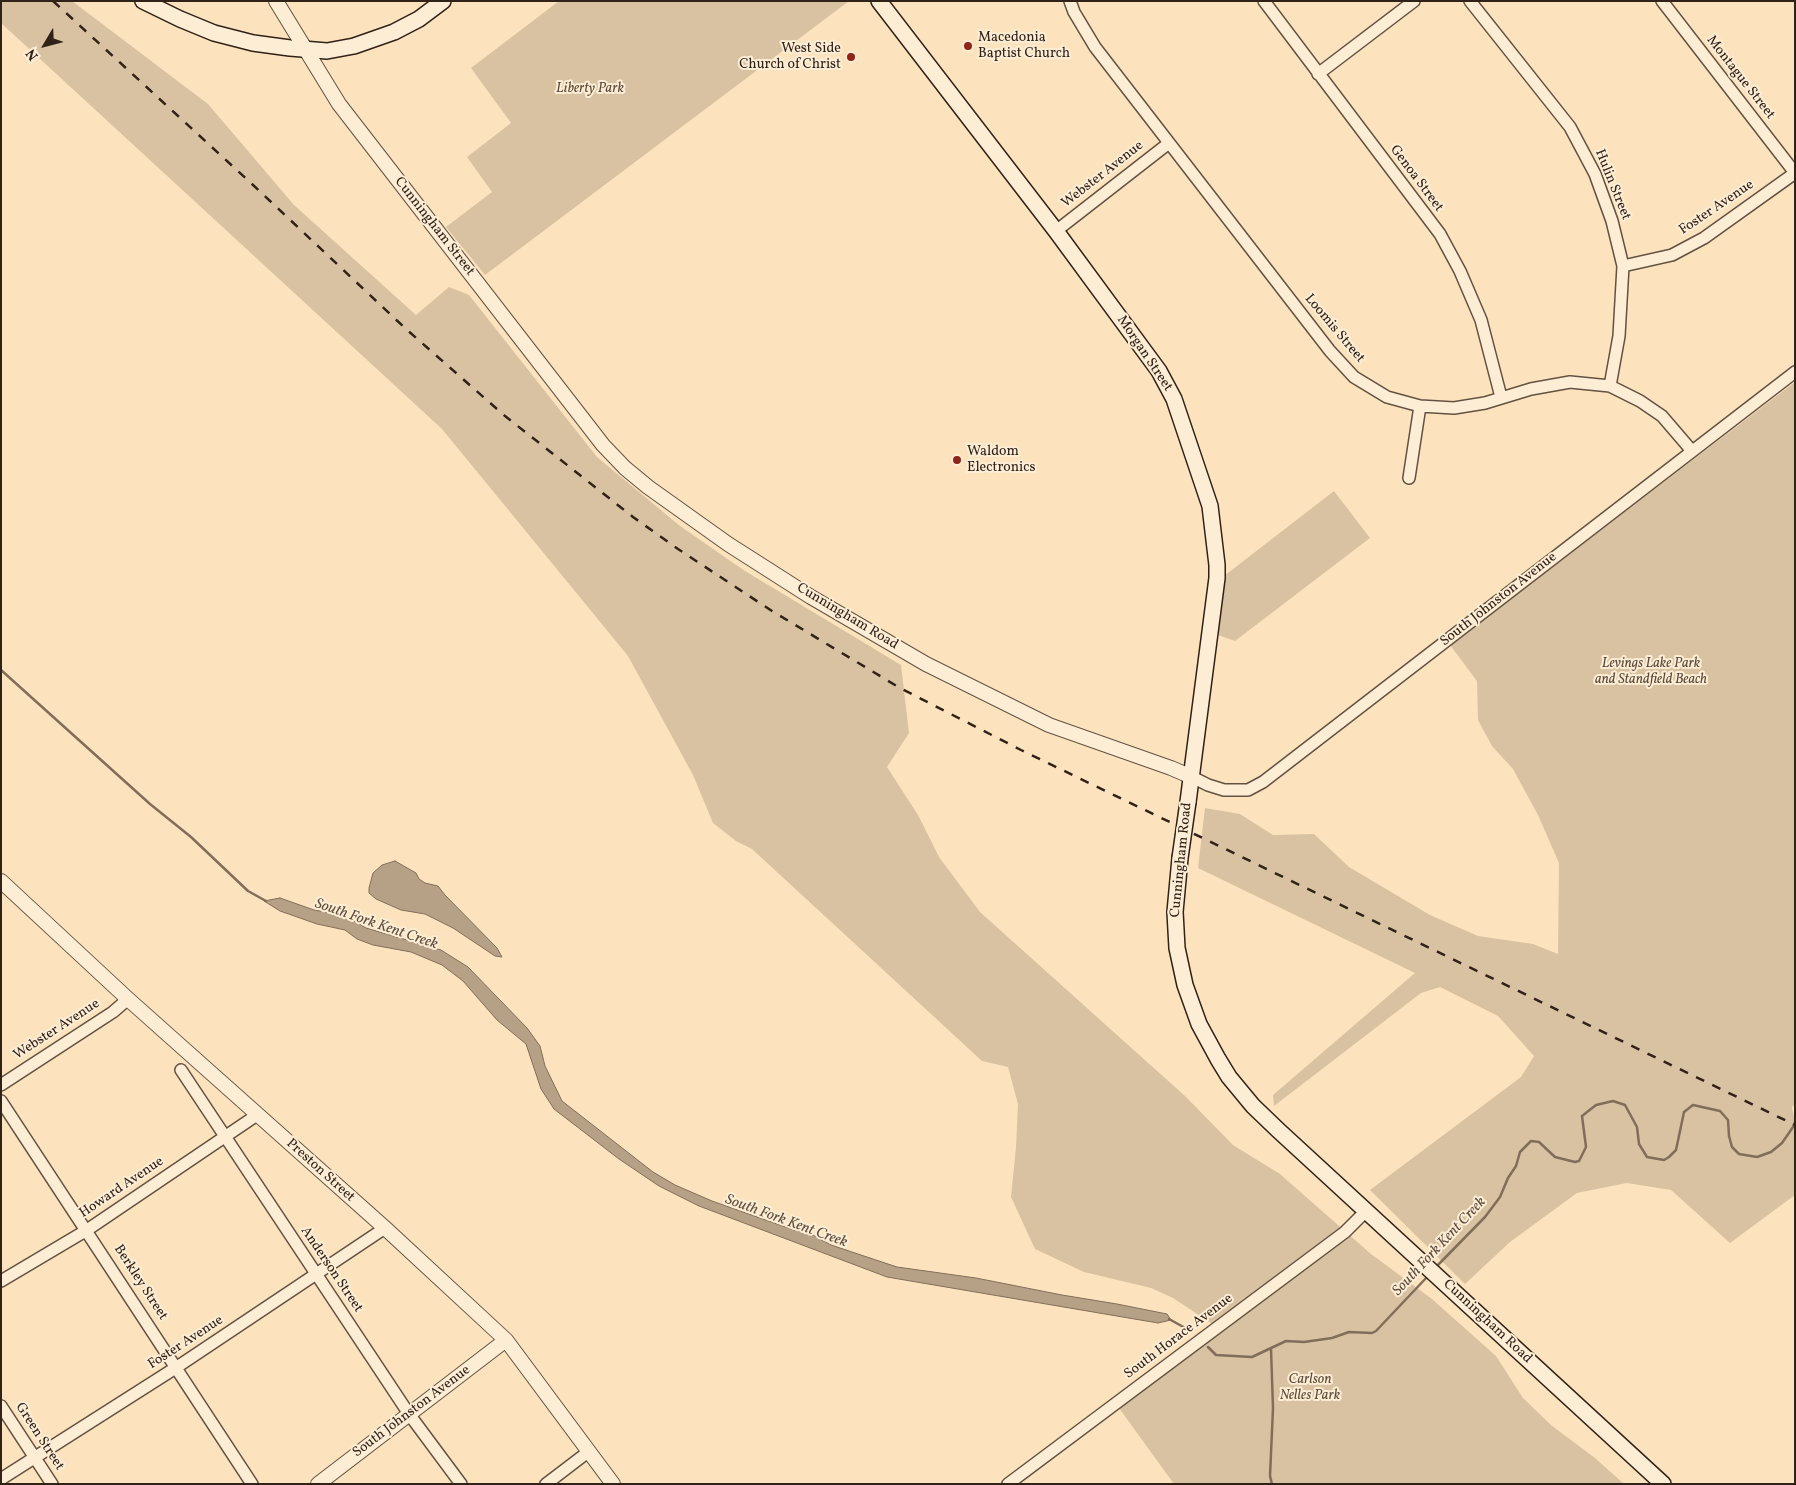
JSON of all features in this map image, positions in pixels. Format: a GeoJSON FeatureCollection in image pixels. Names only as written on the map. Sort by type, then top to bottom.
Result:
{"type":"FeatureCollection","features":[{"type":"Feature","properties":{"kind":"main road"},"geometry":{"type":"LineString","coordinates":[[143,1],[214,33],[253,43],[327,51],[354,46],[394,32],[419,19],[444,1]]}},
{"type":"Feature","properties":{"kind":"main road","name":"Morgan Street"},"geometry":{"type":"LineString","coordinates":[[879,1],[1056,231],[1159,371],[1174,399],[1210,506],[1215,539],[1217,578],[1192,777]]}},
{"type":"Feature","properties":{"kind":"main road","name":"Cunningham Road"},"geometry":{"type":"LineString","coordinates":[[1192,777],[1180,858],[1175,912],[1177,948],[1191,1004],[1208,1043],[1229,1077],[1253,1106],[1664,1484]]}},
{"type":"Feature","properties":{"kind":"street","name":"Cunningham Street"},"geometry":{"type":"LineString","coordinates":[[276,1],[339,104],[603,445]]}},
{"type":"Feature","properties":{"kind":"street","name":"Loomis Street"},"geometry":{"type":"LineString","coordinates":[[1070,1],[1074,12],[1095,47],[1330,351],[1354,377],[1387,397],[1420,406],[1454,408],[1485,403],[1531,389],[1570,382],[1610,386],[1640,401],[1662,416],[1692,451]]}},
{"type":"Feature","properties":{"kind":"street","name":"Genoa Street"},"geometry":{"type":"LineString","coordinates":[[1264,1],[1440,234],[1460,271],[1482,320],[1501,397]]}},
{"type":"Feature","properties":{"kind":"street"},"geometry":{"type":"LineString","coordinates":[[1318,74],[1414,1]]}},
{"type":"Feature","properties":{"kind":"street","name":"Hulin Street"},"geometry":{"type":"LineString","coordinates":[[1470,1],[1570,127],[1594,174],[1612,221],[1623,266],[1619,336],[1610,386]]}},
{"type":"Feature","properties":{"kind":"street","name":"Montague Street"},"geometry":{"type":"LineString","coordinates":[[1662,1],[1795,173]]}},
{"type":"Feature","properties":{"kind":"street","name":"Webster Avenue"},"geometry":{"type":"LineString","coordinates":[[1056,231],[1169,143]]}},
{"type":"Feature","properties":{"kind":"street","name":"Foster Avenue"},"geometry":{"type":"LineString","coordinates":[[1623,266],[1672,255],[1704,238],[1795,173]]}},
{"type":"Feature","properties":{"kind":"street","name":"South Johnston Avenue"},"geometry":{"type":"LineString","coordinates":[[1192,777],[1224,790],[1248,790],[1263,782],[1795,372]]}},
{"type":"Feature","properties":{"kind":"street"},"geometry":{"type":"LineString","coordinates":[[1409,478],[1420,406]]}},
{"type":"Feature","properties":{"kind":"street","name":"Cunningham Road"},"geometry":{"type":"LineString","coordinates":[[603,445],[625,468],[648,487],[728,544],[811,597],[926,664],[1049,725],[1172,768],[1192,777]]}},
{"type":"Feature","properties":{"kind":"street","name":"Preston Street"},"geometry":{"type":"LineString","coordinates":[[2,882],[128,999],[385,1228],[506,1340],[613,1484]]}},
{"type":"Feature","properties":{"kind":"street","name":"Webster Avenue"},"geometry":{"type":"LineString","coordinates":[[1,1084],[114,1012],[128,999]]}},
{"type":"Feature","properties":{"kind":"street","name":"Anderson Street"},"geometry":{"type":"LineString","coordinates":[[181,1070],[224,1138],[409,1414],[461,1484]]}},
{"type":"Feature","properties":{"kind":"street","name":"Berkley Street"},"geometry":{"type":"LineString","coordinates":[[1,1101],[252,1484]]}},
{"type":"Feature","properties":{"kind":"street","name":"Howard Avenue"},"geometry":{"type":"LineString","coordinates":[[1,1281],[87,1230],[257,1115]]}},
{"type":"Feature","properties":{"kind":"street","name":"South Horace Avenue"},"geometry":{"type":"LineString","coordinates":[[1008,1484],[1345,1232],[1366,1210]]}},
{"type":"Feature","properties":{"kind":"street","name":"Foster Avenue"},"geometry":{"type":"LineString","coordinates":[[1,1479],[177,1367],[385,1228]]}},
{"type":"Feature","properties":{"kind":"street","name":"South Johnston Avenue"},"geometry":{"type":"LineString","coordinates":[[318,1484],[506,1340]]}},
{"type":"Feature","properties":{"kind":"street","name":"Green Street"},"geometry":{"type":"LineString","coordinates":[[1,1406],[52,1484]]}},
{"type":"Feature","properties":{"kind":"street"},"geometry":{"type":"LineString","coordinates":[[546,1484],[588,1452]]}},
{"type":"Feature","properties":{"kind":"green space","name":"Carlson Nelles Park"},"geometry":{"type":"Polygon","coordinates":[[[1,1],[72,1],[208,104],[294,205],[416,315],[449,287],[469,295],[597,457],[680,526],[745,571],[901,665],[909,733],[887,767],[918,815],[939,857],[980,912],[1185,1096],[1233,1145],[1280,1174],[1371,1254],[1432,1299],[1496,1356],[1523,1398],[1551,1425],[1595,1458],[1624,1484],[1174,1484],[1119,1408],[1223,1331],[1173,1298],[1151,1288],[1084,1272],[1035,1249],[1011,1197],[1018,1104],[1008,1067],[982,1061],[752,849],[736,841],[713,823],[693,775],[628,656],[442,429],[1,23],[1,1]]]}},
{"type":"Feature","properties":{"kind":"green space","name":"Liberty Park"},"geometry":{"type":"Polygon","coordinates":[[[559,1],[849,1],[485,275],[446,227],[492,192],[467,157],[511,123],[471,68],[559,1]]]}},
{"type":"Feature","properties":{"kind":"green space","name":"Levings Lake Park and Standfield Beach"},"geometry":{"type":"Polygon","coordinates":[[[1795,382],[1795,1104],[1792,1107],[1795,1122],[1795,1195],[1730,1243],[1671,1190],[1627,1183],[1577,1193],[1510,1242],[1465,1284],[1370,1190],[1521,1077],[1534,1056],[1498,1016],[1440,987],[1421,993],[1274,1106],[1273,1095],[1415,973],[1198,868],[1205,808],[1240,814],[1273,835],[1314,834],[1349,867],[1430,915],[1478,936],[1533,944],[1558,954],[1559,863],[1538,815],[1513,769],[1492,746],[1478,720],[1477,681],[1450,645],[1795,382]]]}},
{"type":"Feature","properties":{"kind":"green space"},"geometry":{"type":"Polygon","coordinates":[[[1334,491],[1370,538],[1235,641],[1218,635],[1224,576],[1334,491]]]}},
{"type":"Feature","properties":{"kind":"shaded area"},"geometry":{"type":"Polygon","coordinates":[[[395,861],[416,873],[419,879],[425,883],[438,886],[497,948],[502,957],[495,956],[453,928],[425,914],[401,910],[376,899],[369,893],[373,873],[382,865],[395,861]]]}},
{"type":"Feature","properties":{"kind":"shaded area"},"geometry":{"type":"Polygon","coordinates":[[[280,898],[314,910],[344,915],[366,928],[441,950],[468,967],[527,1028],[540,1046],[545,1066],[562,1101],[653,1172],[675,1185],[712,1201],[791,1229],[811,1234],[831,1245],[897,1267],[976,1278],[1117,1304],[1167,1314],[1171,1320],[1158,1323],[887,1277],[699,1206],[659,1186],[619,1159],[554,1109],[541,1089],[526,1044],[497,1020],[463,981],[442,965],[411,952],[373,945],[357,939],[345,930],[317,924],[280,911],[264,901],[280,898]]]}},
{"type":"Feature","properties":{"kind":"waterway","name":"South Fork Kent Creek"},"geometry":{"type":"LineString","coordinates":[[1,670],[150,804],[191,837],[248,891],[266,901]]}},
{"type":"Feature","properties":{"kind":"waterway","name":"South Fork Kent Creek"},"geometry":{"type":"LineString","coordinates":[[1435,1268],[1485,1217],[1500,1197],[1508,1178],[1516,1166],[1520,1152],[1531,1141],[1539,1142],[1555,1157],[1575,1162],[1579,1161],[1586,1147],[1582,1116],[1596,1105],[1613,1101],[1625,1105],[1637,1127],[1639,1144],[1647,1157],[1664,1160],[1676,1150],[1684,1112],[1693,1105],[1720,1111],[1728,1120],[1732,1147],[1739,1154],[1757,1157],[1771,1152],[1782,1143],[1795,1122]]}},
{"type":"Feature","properties":{"kind":"waterway","name":"South Fork Kent Creek"},"geometry":{"type":"LineString","coordinates":[[1208,1347],[1216,1355],[1252,1357],[1286,1341],[1304,1342],[1332,1338],[1349,1332],[1372,1333],[1428,1276]]}},
{"type":"Feature","properties":{"kind":"waterway","name":"South Fork Kent Creek"},"geometry":{"type":"LineString","coordinates":[[1169,1319],[1187,1329]]}},
{"type":"Feature","properties":{"kind":"waterway"},"geometry":{"type":"LineString","coordinates":[[1271,1349],[1273,1408],[1270,1476],[1272,1484]]}},
{"type":"Feature","properties":{"kind":"railway"},"geometry":{"type":"LineString","coordinates":[[53,1],[406,329],[505,416],[633,517],[772,611],[900,688],[1021,750],[1795,1125]]}},
{"type":"Feature","properties":{"kind":"place","name":"Macedonia Baptist Church"},"geometry":{"type":"Point","coordinates":[968,46]}},
{"type":"Feature","properties":{"kind":"place","name":"West Side Church of Christ"},"geometry":{"type":"Point","coordinates":[851,57]}},
{"type":"Feature","properties":{"kind":"place","name":"Waldom Electronics"},"geometry":{"type":"Point","coordinates":[957,460]}}]}
